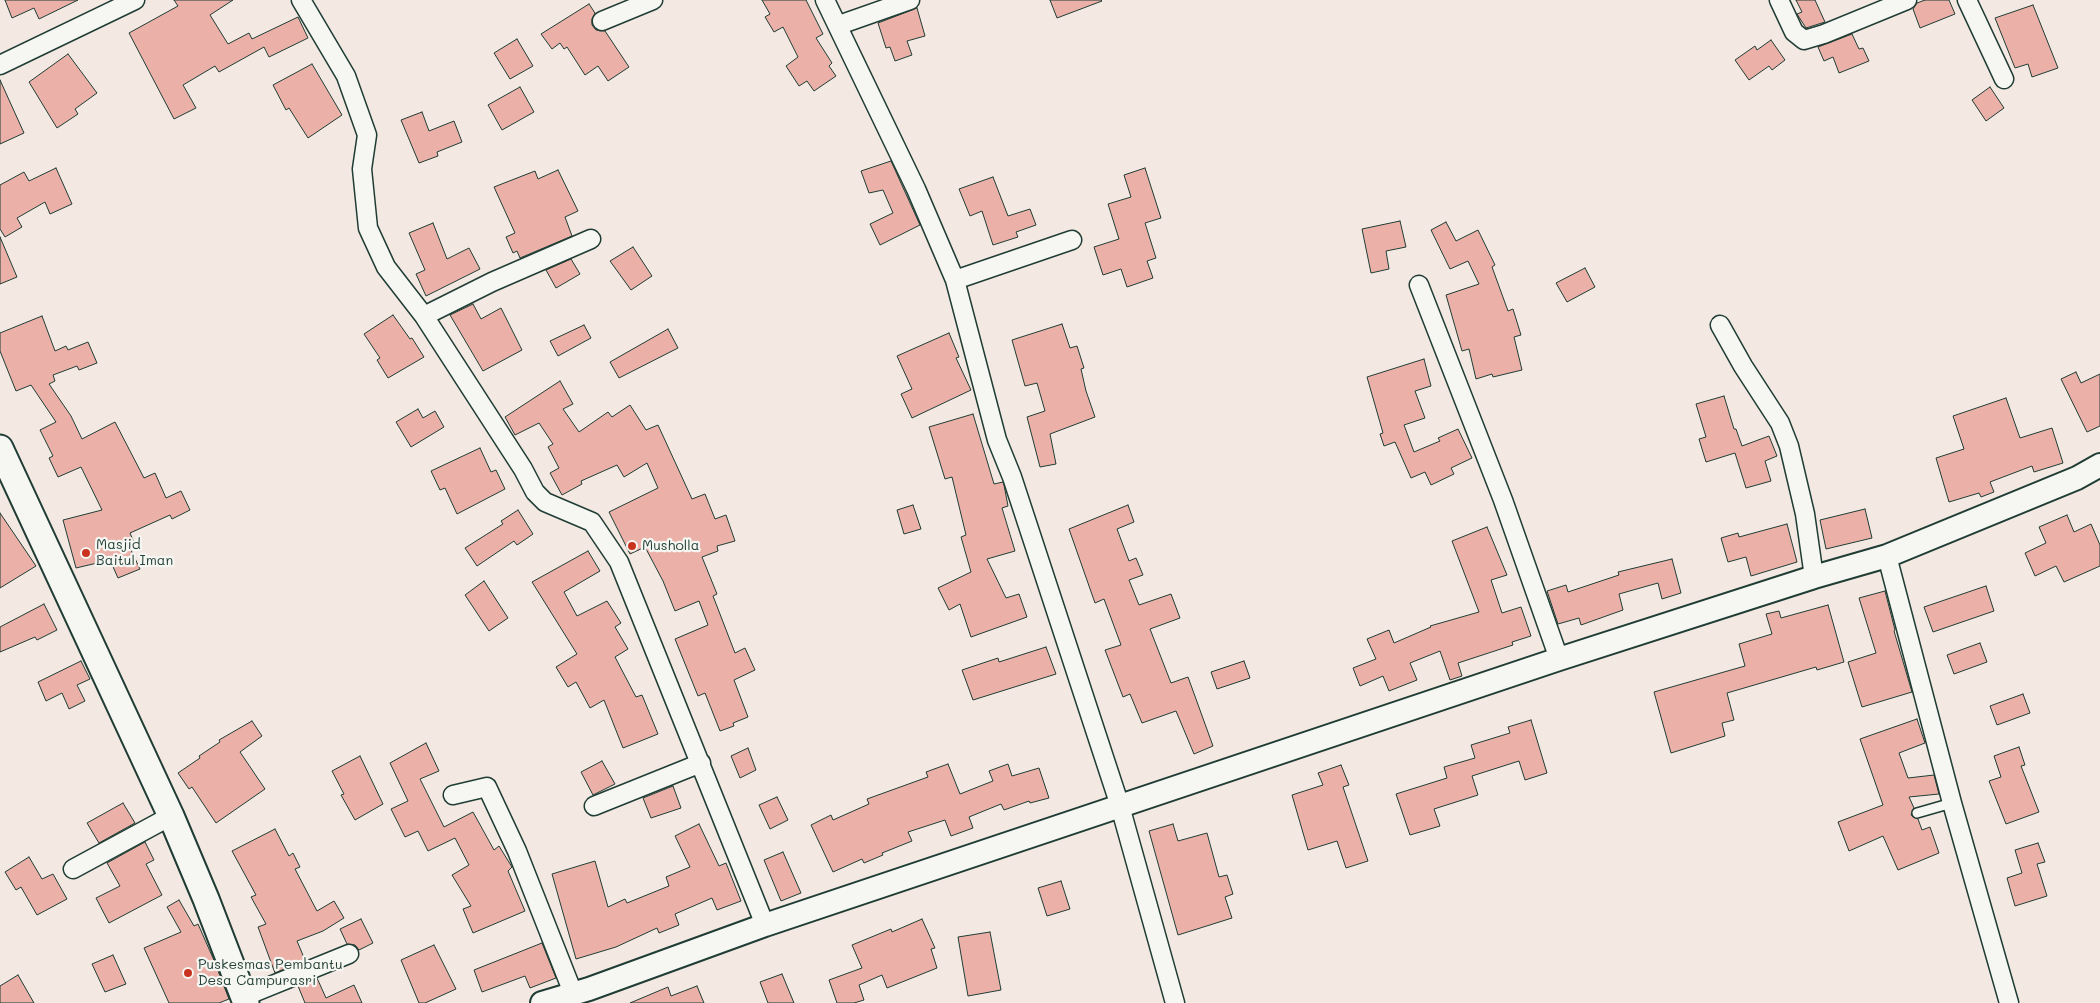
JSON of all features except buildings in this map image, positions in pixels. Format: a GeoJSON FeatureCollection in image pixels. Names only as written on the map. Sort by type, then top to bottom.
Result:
{"type":"FeatureCollection","features":[{"type":"Feature","properties":{"kind":"main road"},"geometry":{"type":"LineString","coordinates":[[0,448],[170,816],[206,899],[244,1000]]}},
{"type":"Feature","properties":{"kind":"street"},"geometry":{"type":"LineString","coordinates":[[0,65],[135,0]]}},
{"type":"Feature","properties":{"kind":"street"},"geometry":{"type":"LineString","coordinates":[[302,0],[346,76],[367,135],[362,169],[368,228],[386,267],[424,316],[523,469],[534,492],[544,502],[592,522],[619,562],[765,926]]}},
{"type":"Feature","properties":{"kind":"street"},"geometry":{"type":"LineString","coordinates":[[602,21],[653,0]]}},
{"type":"Feature","properties":{"kind":"street"},"geometry":{"type":"LineString","coordinates":[[825,0],[839,25],[916,189],[955,280],[997,440],[1015,486],[1120,806],[1175,1003]]}},
{"type":"Feature","properties":{"kind":"street"},"geometry":{"type":"LineString","coordinates":[[839,25],[910,0]]}},
{"type":"Feature","properties":{"kind":"street"},"geometry":{"type":"LineString","coordinates":[[1779,0],[1794,32],[1804,40],[1824,34],[1907,0]]}},
{"type":"Feature","properties":{"kind":"street"},"geometry":{"type":"LineString","coordinates":[[1967,0],[2004,79]]}},
{"type":"Feature","properties":{"kind":"street"},"geometry":{"type":"LineString","coordinates":[[424,316],[492,282],[591,239]]}},
{"type":"Feature","properties":{"kind":"street"},"geometry":{"type":"LineString","coordinates":[[955,280],[1072,240]]}},
{"type":"Feature","properties":{"kind":"street"},"geometry":{"type":"LineString","coordinates":[[1420,285],[1503,500],[1559,659]]}},
{"type":"Feature","properties":{"kind":"street"},"geometry":{"type":"LineString","coordinates":[[1720,325],[1743,366],[1780,423],[1789,446],[1807,523],[1814,577]]}},
{"type":"Feature","properties":{"kind":"street"},"geometry":{"type":"LineString","coordinates":[[542,1003],[585,995],[765,926],[1120,806],[1559,659],[1814,577],[1887,556],[2077,478],[2100,465]]}},
{"type":"Feature","properties":{"kind":"street"},"geometry":{"type":"LineString","coordinates":[[1887,556],[1952,803],[2009,1003]]}},
{"type":"Feature","properties":{"kind":"street"},"geometry":{"type":"LineString","coordinates":[[594,806],[701,763]]}},
{"type":"Feature","properties":{"kind":"street"},"geometry":{"type":"LineString","coordinates":[[453,795],[487,787],[585,995]]}},
{"type":"Feature","properties":{"kind":"street"},"geometry":{"type":"LineString","coordinates":[[73,869],[170,816]]}},
{"type":"Feature","properties":{"kind":"street"},"geometry":{"type":"LineString","coordinates":[[244,1000],[350,954]]}},
{"type":"Feature","properties":{"kind":"lane"},"geometry":{"type":"LineString","coordinates":[[1917,813],[1952,803]]}},
{"type":"Feature","properties":{"kind":"place","name":"Musholla"},"geometry":{"type":"Point","coordinates":[632,546]}},
{"type":"Feature","properties":{"kind":"place","name":"Masjid Baitul Iman"},"geometry":{"type":"Point","coordinates":[86,553]}},
{"type":"Feature","properties":{"kind":"place","name":"Puskesmas Pembantu Desa Campurasri"},"geometry":{"type":"Point","coordinates":[188,973]}}]}
